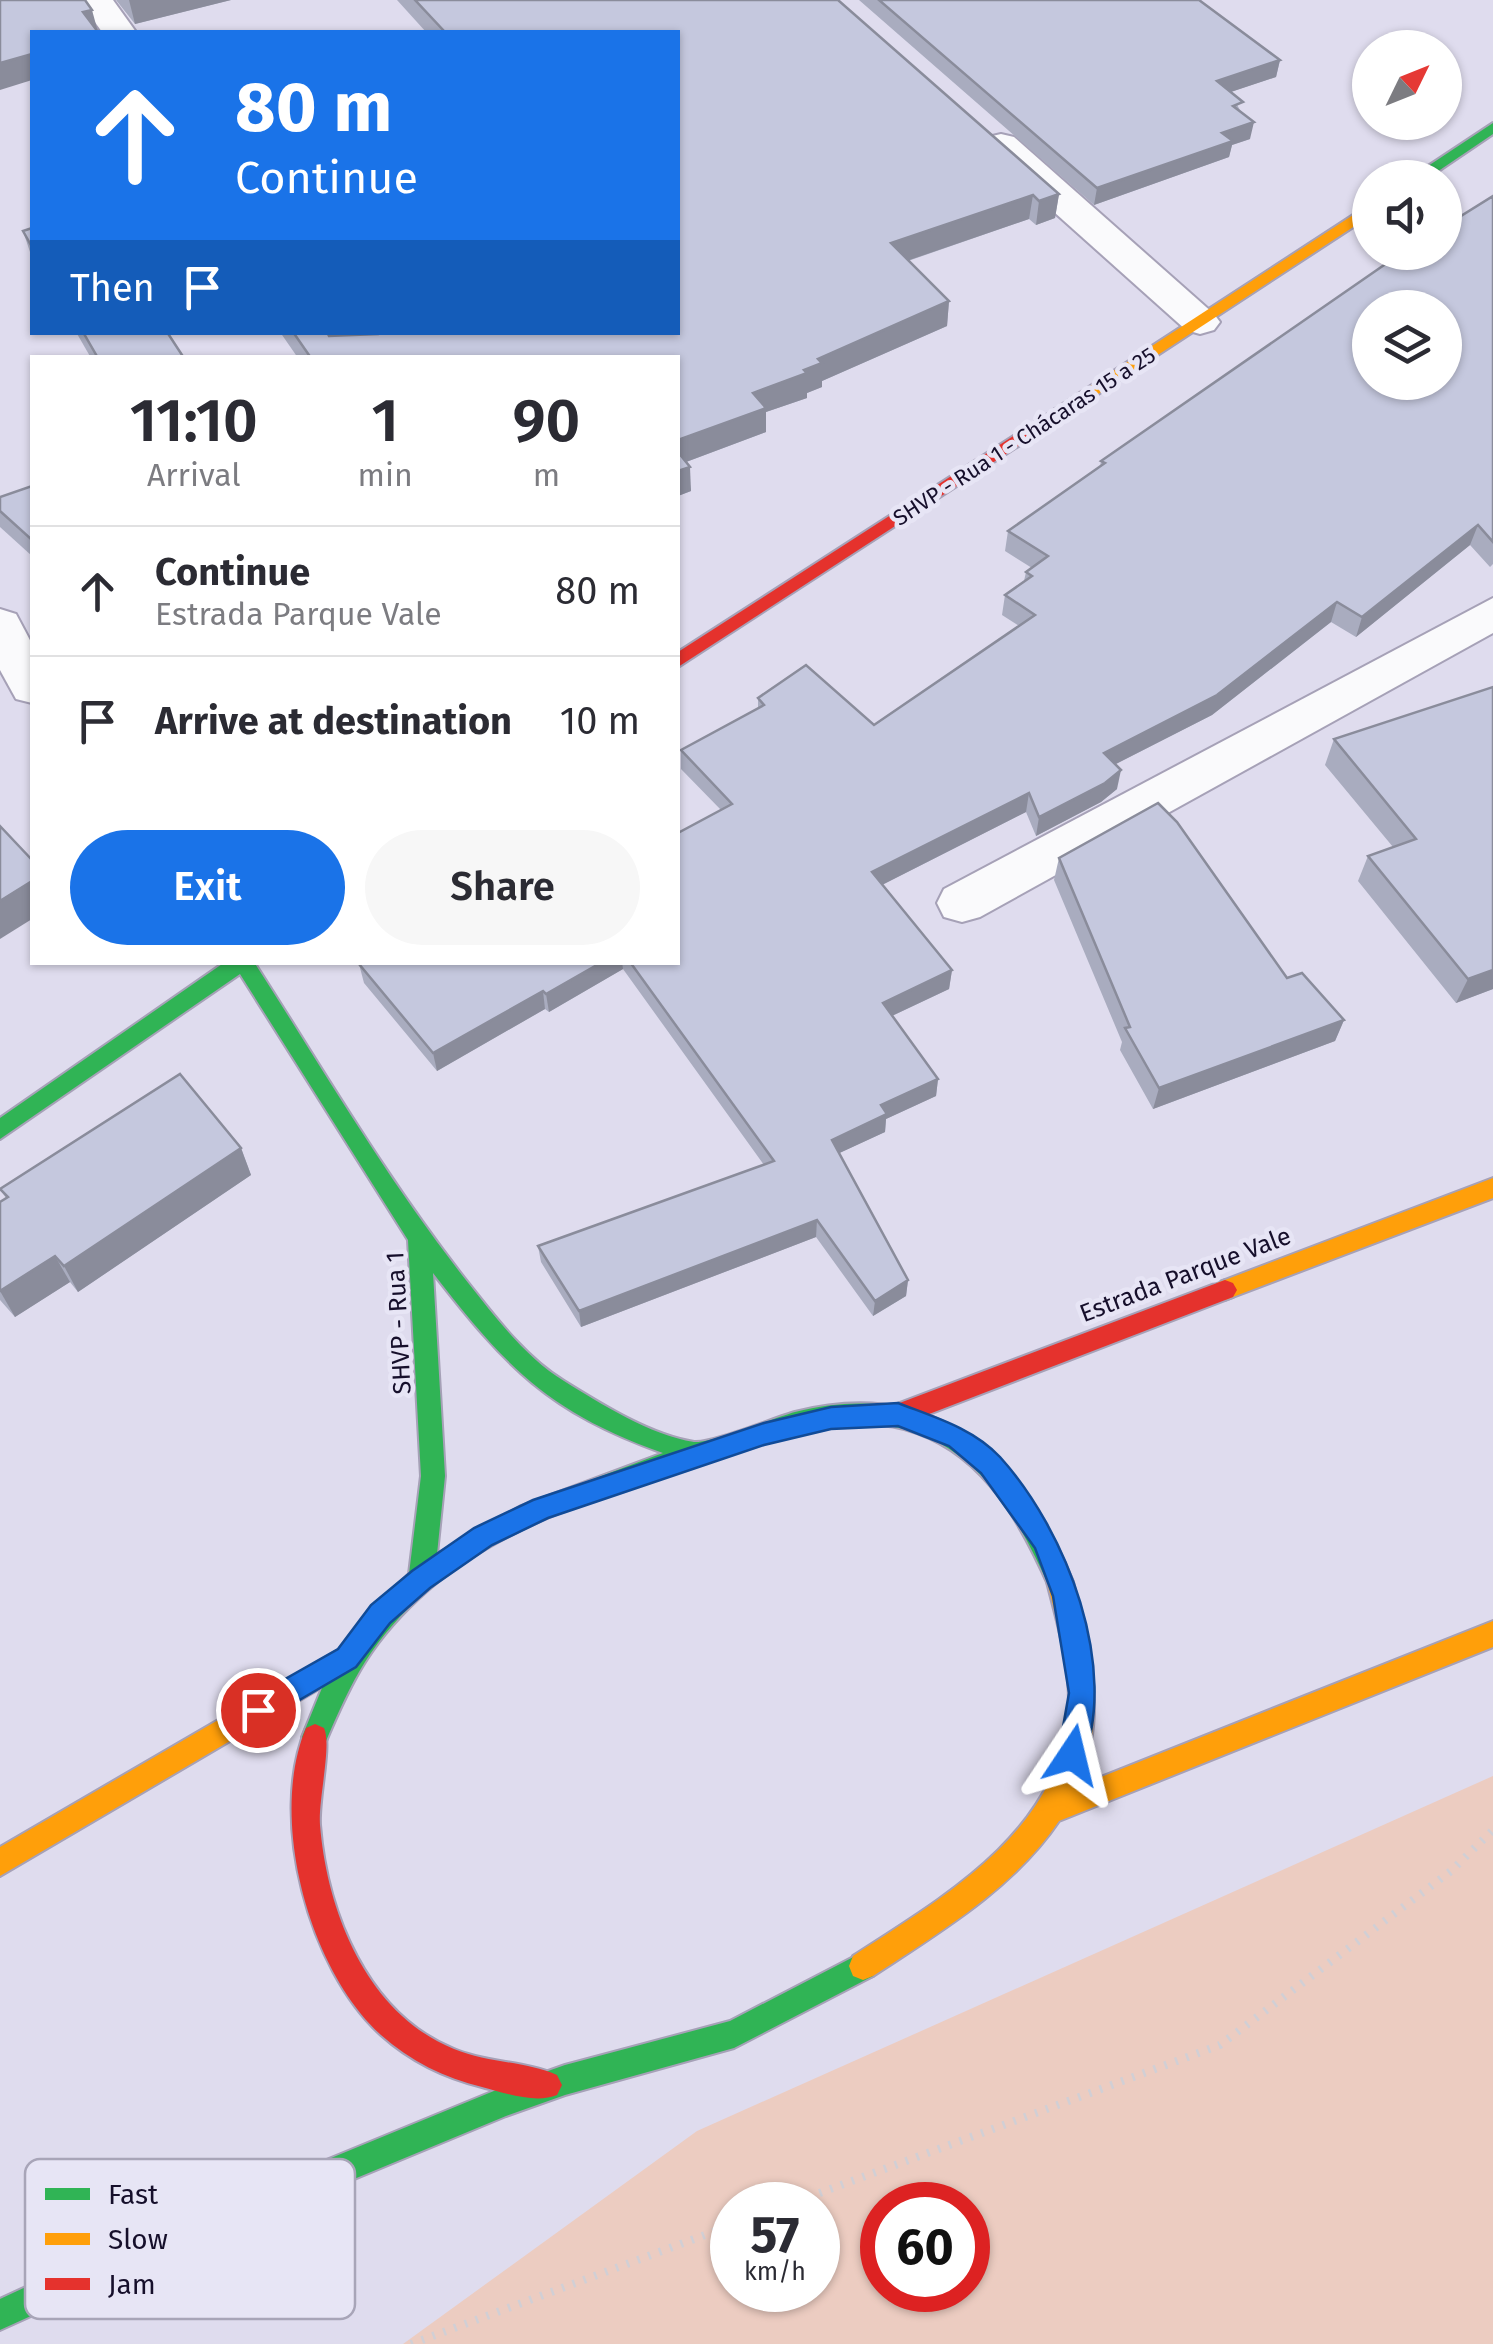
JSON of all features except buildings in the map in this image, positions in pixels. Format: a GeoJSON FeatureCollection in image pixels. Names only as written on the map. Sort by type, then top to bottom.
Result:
{"type":"FeatureCollection","features":[{"type":"Feature","properties":{"kind":"main road"},"geometry":{"type":"LineString","coordinates":[[1444,160],[1493,127]]}},
{"type":"Feature","properties":{"kind":"main road","name":"SHVP - Rua 1 - Chácaras 15 a 25"},"geometry":{"type":"LineString","coordinates":[[680,660],[1352,221]]}},
{"type":"Feature","properties":{"kind":"main road"},"geometry":{"type":"LineString","coordinates":[[0,1130],[238,965]]}},
{"type":"Feature","properties":{"kind":"main road"},"geometry":{"type":"LineString","coordinates":[[244,965],[419,1238]]}},
{"type":"Feature","properties":{"kind":"main road","name":"Estrada Parque Vale"},"geometry":{"type":"LineString","coordinates":[[898,1414],[1493,1188]]}},
{"type":"Feature","properties":{"kind":"main road","name":"SHVP - Rua 1"},"geometry":{"type":"LineString","coordinates":[[419,1238],[496,1336],[550,1386],[618,1426],[696,1454]]}},
{"type":"Feature","properties":{"kind":"main road","name":"SHVP - Rua 1"},"geometry":{"type":"LineString","coordinates":[[419,1238],[433,1476],[421,1579]]}},
{"type":"Feature","properties":{"kind":"main road"},"geometry":{"type":"LineString","coordinates":[[547,2085],[472,2072],[419,2048],[373,2002],[336,1956],[314,1897],[304,1791],[314,1736],[347,1658],[380,1614],[421,1579],[483,1536],[542,1508],[696,1454],[831,1418],[898,1414],[958,1438],[990,1465],[1045,1542],[1066,1596],[1083,1693],[1057,1808]]}},
{"type":"Feature","properties":{"kind":"main road"},"geometry":{"type":"LineString","coordinates":[[355,2166],[547,2085],[739,2032],[811,1999],[1007,1863],[1057,1808],[1493,1634]]}},
{"type":"Feature","properties":{"kind":"main road"},"geometry":{"type":"LineString","coordinates":[[0,1862],[347,1658]]}},
{"type":"Feature","properties":{"kind":"main road"},"geometry":{"type":"LineString","coordinates":[[0,2315],[25,2304]]}},
{"type":"Feature","properties":{"kind":"street"},"geometry":{"type":"LineString","coordinates":[[96,0],[118,30]]}},
{"type":"Feature","properties":{"kind":"street"},"geometry":{"type":"LineString","coordinates":[[979,127],[1200,322]]}},
{"type":"Feature","properties":{"kind":"street"},"geometry":{"type":"LineString","coordinates":[[962,902],[1493,613]]}},
{"type":"Feature","properties":{"kind":"street"},"geometry":{"type":"LineString","coordinates":[[0,625],[30,682]]}},
{"type":"Feature","properties":{"kind":"path"},"geometry":{"type":"LineString","coordinates":[[840,2185],[1220,2045],[1451,1871],[1493,1830]]}},
{"type":"Feature","properties":{"kind":"path"},"geometry":{"type":"LineString","coordinates":[[411,2344],[710,2233]]}},
{"type":"Feature","properties":{"kind":"shaded area"},"geometry":{"type":"Polygon","coordinates":[[[1493,1776],[1493,2344],[403,2344],[697,2131],[1493,1776]]]}},
{"type":"Feature","properties":{"kind":"traffic: fast"},"geometry":{"type":"LineString","coordinates":[[1444,160],[1493,127]]}},
{"type":"Feature","properties":{"kind":"traffic: fast"},"geometry":{"type":"LineString","coordinates":[[0,1130],[237,965]]}},
{"type":"Feature","properties":{"kind":"traffic: fast"},"geometry":{"type":"LineString","coordinates":[[245,965],[419,1238],[496,1336],[550,1386],[618,1426],[697,1454]]}},
{"type":"Feature","properties":{"kind":"traffic: fast"},"geometry":{"type":"LineString","coordinates":[[419,1238],[433,1476],[421,1579]]}},
{"type":"Feature","properties":{"kind":"traffic: fast"},"geometry":{"type":"LineString","coordinates":[[315,1737],[340,1675],[376,1623],[421,1580],[473,1544],[590,1490],[755,1435],[823,1417],[890,1415],[920,1423],[974,1453],[1017,1499],[1049,1554],[1060,1582]]}},
{"type":"Feature","properties":{"kind":"traffic: fast"},"geometry":{"type":"LineString","coordinates":[[355,2163],[565,2080],[734,2034],[863,1966]]}},
{"type":"Feature","properties":{"kind":"traffic: fast"},"geometry":{"type":"LineString","coordinates":[[0,2315],[25,2303]]}},
{"type":"Feature","properties":{"kind":"traffic: slow"},"geometry":{"type":"LineString","coordinates":[[1057,413],[1352,221]]}},
{"type":"Feature","properties":{"kind":"traffic: slow"},"geometry":{"type":"LineString","coordinates":[[1225,1290],[1493,1188]]}},
{"type":"Feature","properties":{"kind":"traffic: slow"},"geometry":{"type":"LineString","coordinates":[[863,1966],[971,1892],[1014,1854],[1048,1814],[1071,1769],[1082,1716],[1078,1655],[1060,1582]]}},
{"type":"Feature","properties":{"kind":"traffic: slow"},"geometry":{"type":"LineString","coordinates":[[1057,1808],[1493,1634]]}},
{"type":"Feature","properties":{"kind":"traffic: slow"},"geometry":{"type":"LineString","coordinates":[[0,1862],[347,1658]]}},
{"type":"Feature","properties":{"kind":"traffic: jam"},"geometry":{"type":"LineString","coordinates":[[680,660],[1057,413]]}},
{"type":"Feature","properties":{"kind":"traffic: jam"},"geometry":{"type":"LineString","coordinates":[[898,1415],[1225,1290]]}},
{"type":"Feature","properties":{"kind":"traffic: jam"},"geometry":{"type":"LineString","coordinates":[[315,1737],[307,1778],[311,1866],[322,1910],[339,1952],[361,1990],[389,2023],[437,2057],[483,2073],[547,2085]]}},
{"type":"Feature","properties":{"kind":"route"},"geometry":{"type":"LineString","coordinates":[[258,1710],[347,1658],[380,1614],[421,1579],[483,1536],[542,1508],[764,1434],[831,1418],[898,1414],[958,1438],[990,1465],[1018,1499],[1045,1542],[1066,1596],[1083,1693],[1072,1755]]}}]}
